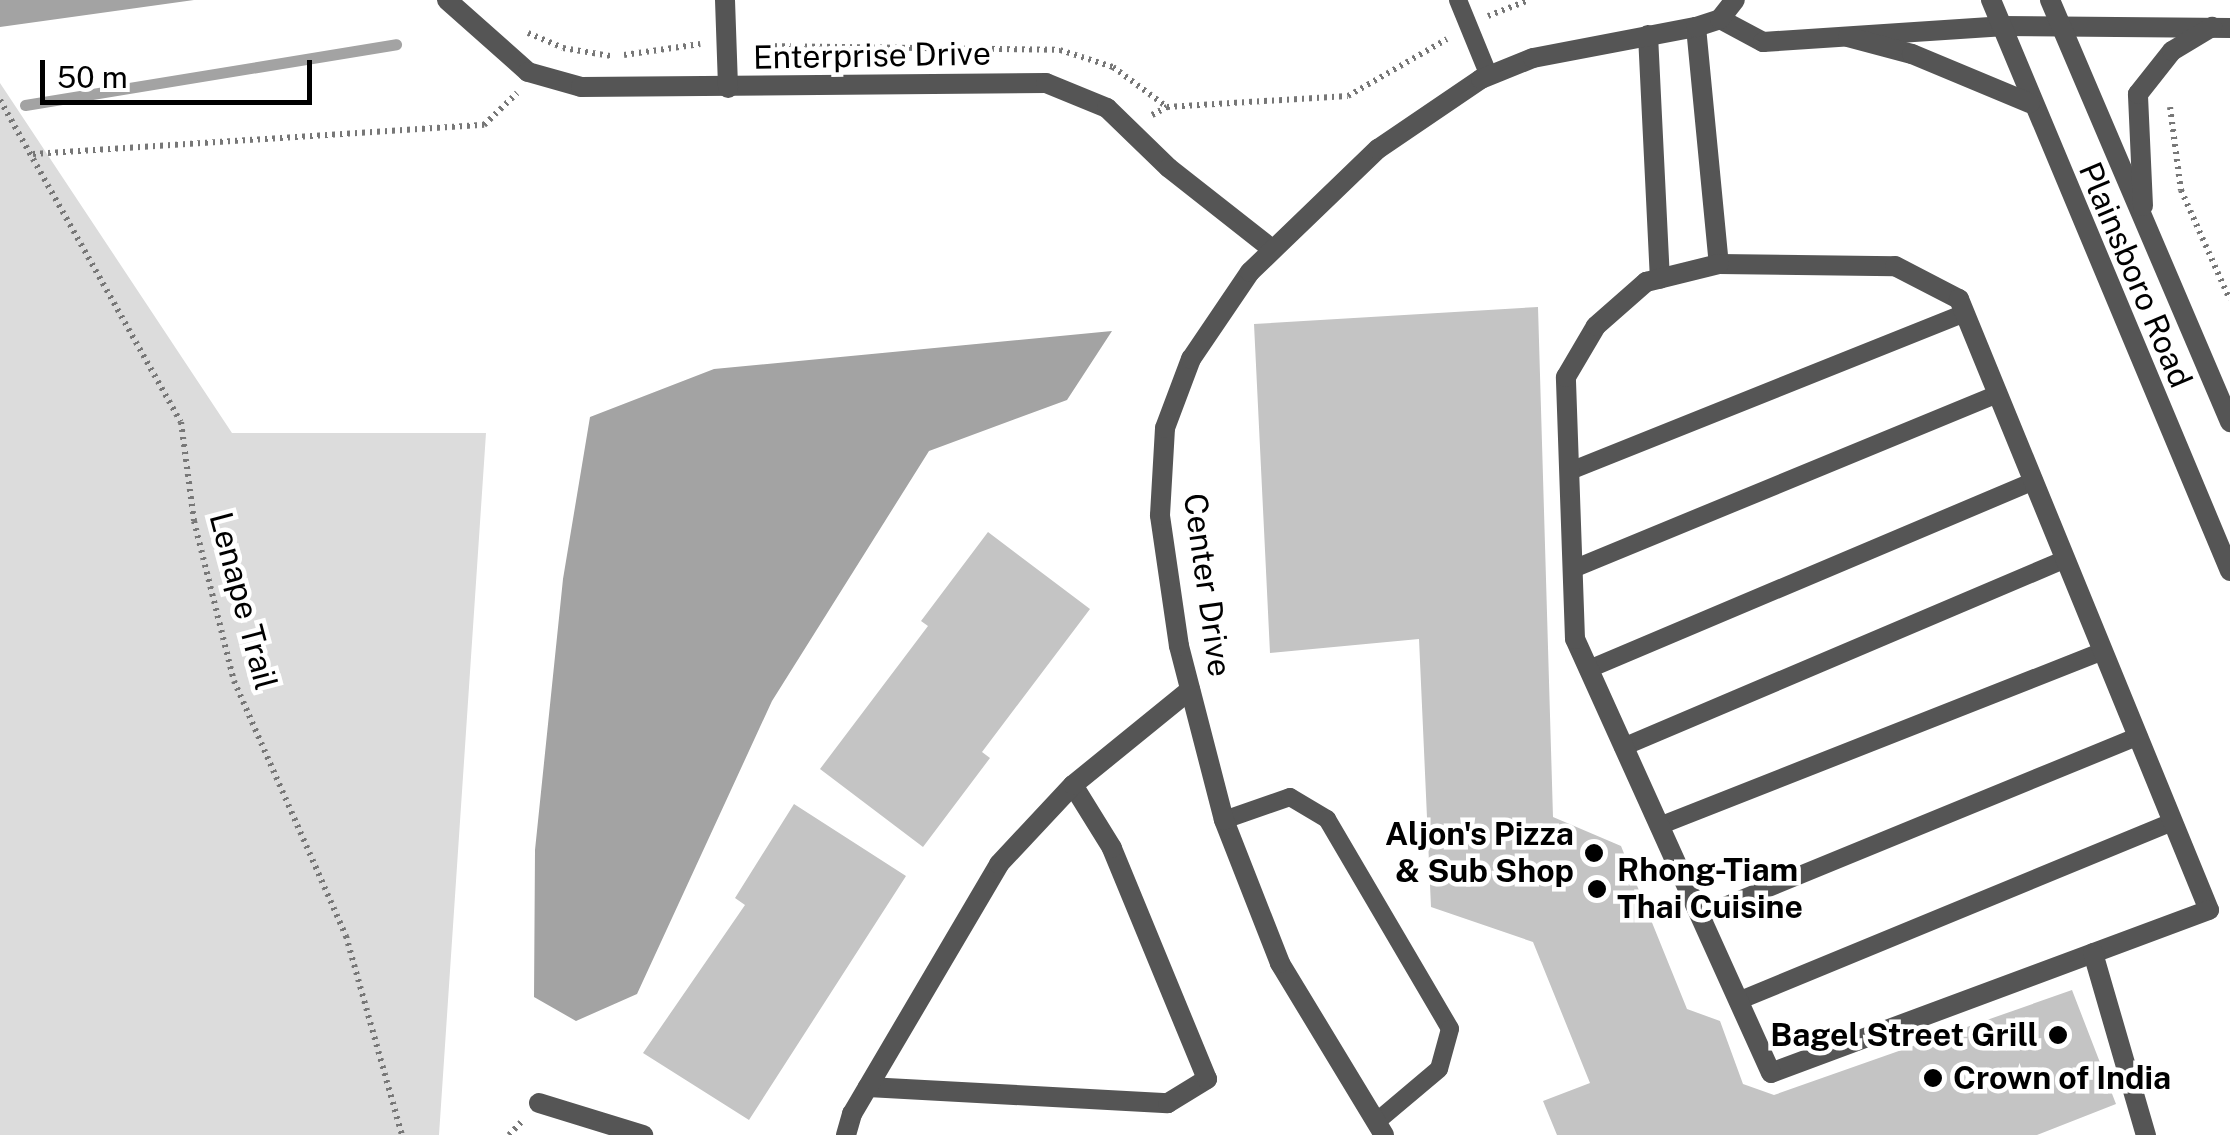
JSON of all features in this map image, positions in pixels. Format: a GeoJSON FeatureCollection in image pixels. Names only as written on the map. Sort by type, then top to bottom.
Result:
{"type":"FeatureCollection","features":[{"type":"Feature","properties":{"kind":"street","name":"Enterprise Drive"},"geometry":{"type":"LineString","coordinates":[[447,0],[528,72],[581,87],[1046,83],[1107,108],[1272,249]]}},
{"type":"Feature","properties":{"kind":"street"},"geometry":{"type":"LineString","coordinates":[[725,0],[722,44],[728,88]]}},
{"type":"Feature","properties":{"kind":"street"},"geometry":{"type":"LineString","coordinates":[[1735,0],[1720,19],[1763,42],[2001,26],[2221,27]]}},
{"type":"Feature","properties":{"kind":"street","name":"Plainsboro Road"},"geometry":{"type":"LineString","coordinates":[[1990,0],[2030,103],[2230,571]]}},
{"type":"Feature","properties":{"kind":"street","name":"Plainsboro Road"},"geometry":{"type":"LineString","coordinates":[[2050,0],[2230,422]]}},
{"type":"Feature","properties":{"kind":"street","name":"Center Drive"},"geometry":{"type":"LineString","coordinates":[[1380,1128],[1280,962],[1224,820],[1190,690],[1160,514],[1165,428],[1191,359],[1272,249],[1378,148],[1489,76],[1533,58],[1720,19]]}},
{"type":"Feature","properties":{"kind":"street"},"geometry":{"type":"LineString","coordinates":[[1696,26],[1719,264]]}},
{"type":"Feature","properties":{"kind":"street"},"geometry":{"type":"LineString","coordinates":[[2144,224],[2138,94],[2172,51],[2221,27]]}},
{"type":"Feature","properties":{"kind":"street"},"geometry":{"type":"LineString","coordinates":[[1648,36],[1660,279]]}},
{"type":"Feature","properties":{"kind":"street"},"geometry":{"type":"LineString","coordinates":[[1848,37],[1912,54],[2030,103]]}},
{"type":"Feature","properties":{"kind":"street"},"geometry":{"type":"LineString","coordinates":[[1719,264],[1895,266],[1959,298],[2209,910],[1771,1073],[1575,640],[1566,377],[1596,326],[1646,282],[1719,264]]}},
{"type":"Feature","properties":{"kind":"street"},"geometry":{"type":"LineString","coordinates":[[846,1135],[868,1087],[998,864],[1073,785],[1190,690]]}},
{"type":"Feature","properties":{"kind":"street"},"geometry":{"type":"LineString","coordinates":[[868,1087],[1168,1104],[1207,1079],[1112,848],[1073,785]]}},
{"type":"Feature","properties":{"kind":"street"},"geometry":{"type":"LineString","coordinates":[[2093,953],[2146,1135]]}},
{"type":"Feature","properties":{"kind":"street"},"geometry":{"type":"LineString","coordinates":[[538,1103],[643,1135]]}},
{"type":"Feature","properties":{"kind":"lane"},"geometry":{"type":"LineString","coordinates":[[1458,0],[1489,76]]}},
{"type":"Feature","properties":{"kind":"lane"},"geometry":{"type":"LineString","coordinates":[[1570,470],[1965,313]]}},
{"type":"Feature","properties":{"kind":"lane"},"geometry":{"type":"LineString","coordinates":[[1573,568],[1998,394]]}},
{"type":"Feature","properties":{"kind":"lane"},"geometry":{"type":"LineString","coordinates":[[1589,669],[2034,481]]}},
{"type":"Feature","properties":{"kind":"lane"},"geometry":{"type":"LineString","coordinates":[[1624,747],[2066,559]]}},
{"type":"Feature","properties":{"kind":"lane"},"geometry":{"type":"LineString","coordinates":[[1660,826],[2103,651]]}},
{"type":"Feature","properties":{"kind":"lane"},"geometry":{"type":"LineString","coordinates":[[1700,916],[2138,736]]}},
{"type":"Feature","properties":{"kind":"lane"},"geometry":{"type":"LineString","coordinates":[[1224,820],[1290,797],[1327,820],[1450,1028],[1439,1069],[1380,1128]]}},
{"type":"Feature","properties":{"kind":"lane"},"geometry":{"type":"LineString","coordinates":[[1738,1001],[2173,822]]}},
{"type":"Feature","properties":{"kind":"path"},"geometry":{"type":"LineString","coordinates":[[1128,128],[1167,106],[1348,96],[1468,28],[1529,0]]}},
{"type":"Feature","properties":{"kind":"path"},"geometry":{"type":"LineString","coordinates":[[516,28],[612,56],[677,43],[1060,50],[1113,67],[1167,106]]}},
{"type":"Feature","properties":{"kind":"path"},"geometry":{"type":"LineString","coordinates":[[33,154],[484,125],[512,100],[543,39]]}},
{"type":"Feature","properties":{"kind":"path","name":"Lenape Trail"},"geometry":{"type":"LineString","coordinates":[[0,100],[181,422],[194,521],[234,681],[346,936],[402,1135]]}},
{"type":"Feature","properties":{"kind":"shaded area"},"geometry":{"type":"Polygon","coordinates":[[[0,0],[194,0],[0,27],[0,0]]]}},
{"type":"Feature","properties":{"kind":"shaded area"},"geometry":{"type":"Polygon","coordinates":[[[0,83],[232,433],[486,433],[439,1135],[0,1135],[0,83]]]}},
{"type":"Feature","properties":{"kind":"shaded area"},"geometry":{"type":"Polygon","coordinates":[[[1112,331],[1067,400],[929,451],[772,701],[637,994],[576,1021],[534,997],[535,850],[563,579],[590,417],[714,369],[1112,331]]]}},
{"type":"Feature","properties":{"kind":"building"},"geometry":{"type":"Polygon","coordinates":[[[1538,307],[1553,817],[1621,846],[1687,1009],[1720,1021],[1743,1084],[1774,1095],[2072,990],[2116,1104],[2037,1135],[1557,1135],[1543,1101],[1590,1083],[1533,942],[1431,907],[1419,639],[1270,653],[1254,324],[1538,307]]]}},
{"type":"Feature","properties":{"kind":"building"},"geometry":{"type":"Polygon","coordinates":[[[988,532],[1090,609],[982,752],[990,758],[923,847],[820,769],[928,626],[921,621],[988,532]]]}},
{"type":"Feature","properties":{"kind":"building"},"geometry":{"type":"Polygon","coordinates":[[[794,804],[906,876],[749,1120],[643,1053],[745,905],[735,898],[794,804]]]}},
{"type":"Feature","properties":{"kind":"waterway"},"geometry":{"type":"LineString","coordinates":[[25,105],[396,44]]}},
{"type":"Feature","properties":{"kind":"place","name":"Aljon's Pizza & Sub Shop"},"geometry":{"type":"Point","coordinates":[1594,853]}},
{"type":"Feature","properties":{"kind":"place","name":"Rhong-Tiam Thai Cuisine"},"geometry":{"type":"Point","coordinates":[1597,889]}},
{"type":"Feature","properties":{"kind":"place","name":"Bagel Street Grill"},"geometry":{"type":"Point","coordinates":[2058,1035]}},
{"type":"Feature","properties":{"kind":"place","name":"Crown of India"},"geometry":{"type":"Point","coordinates":[1933,1078]}}]}
